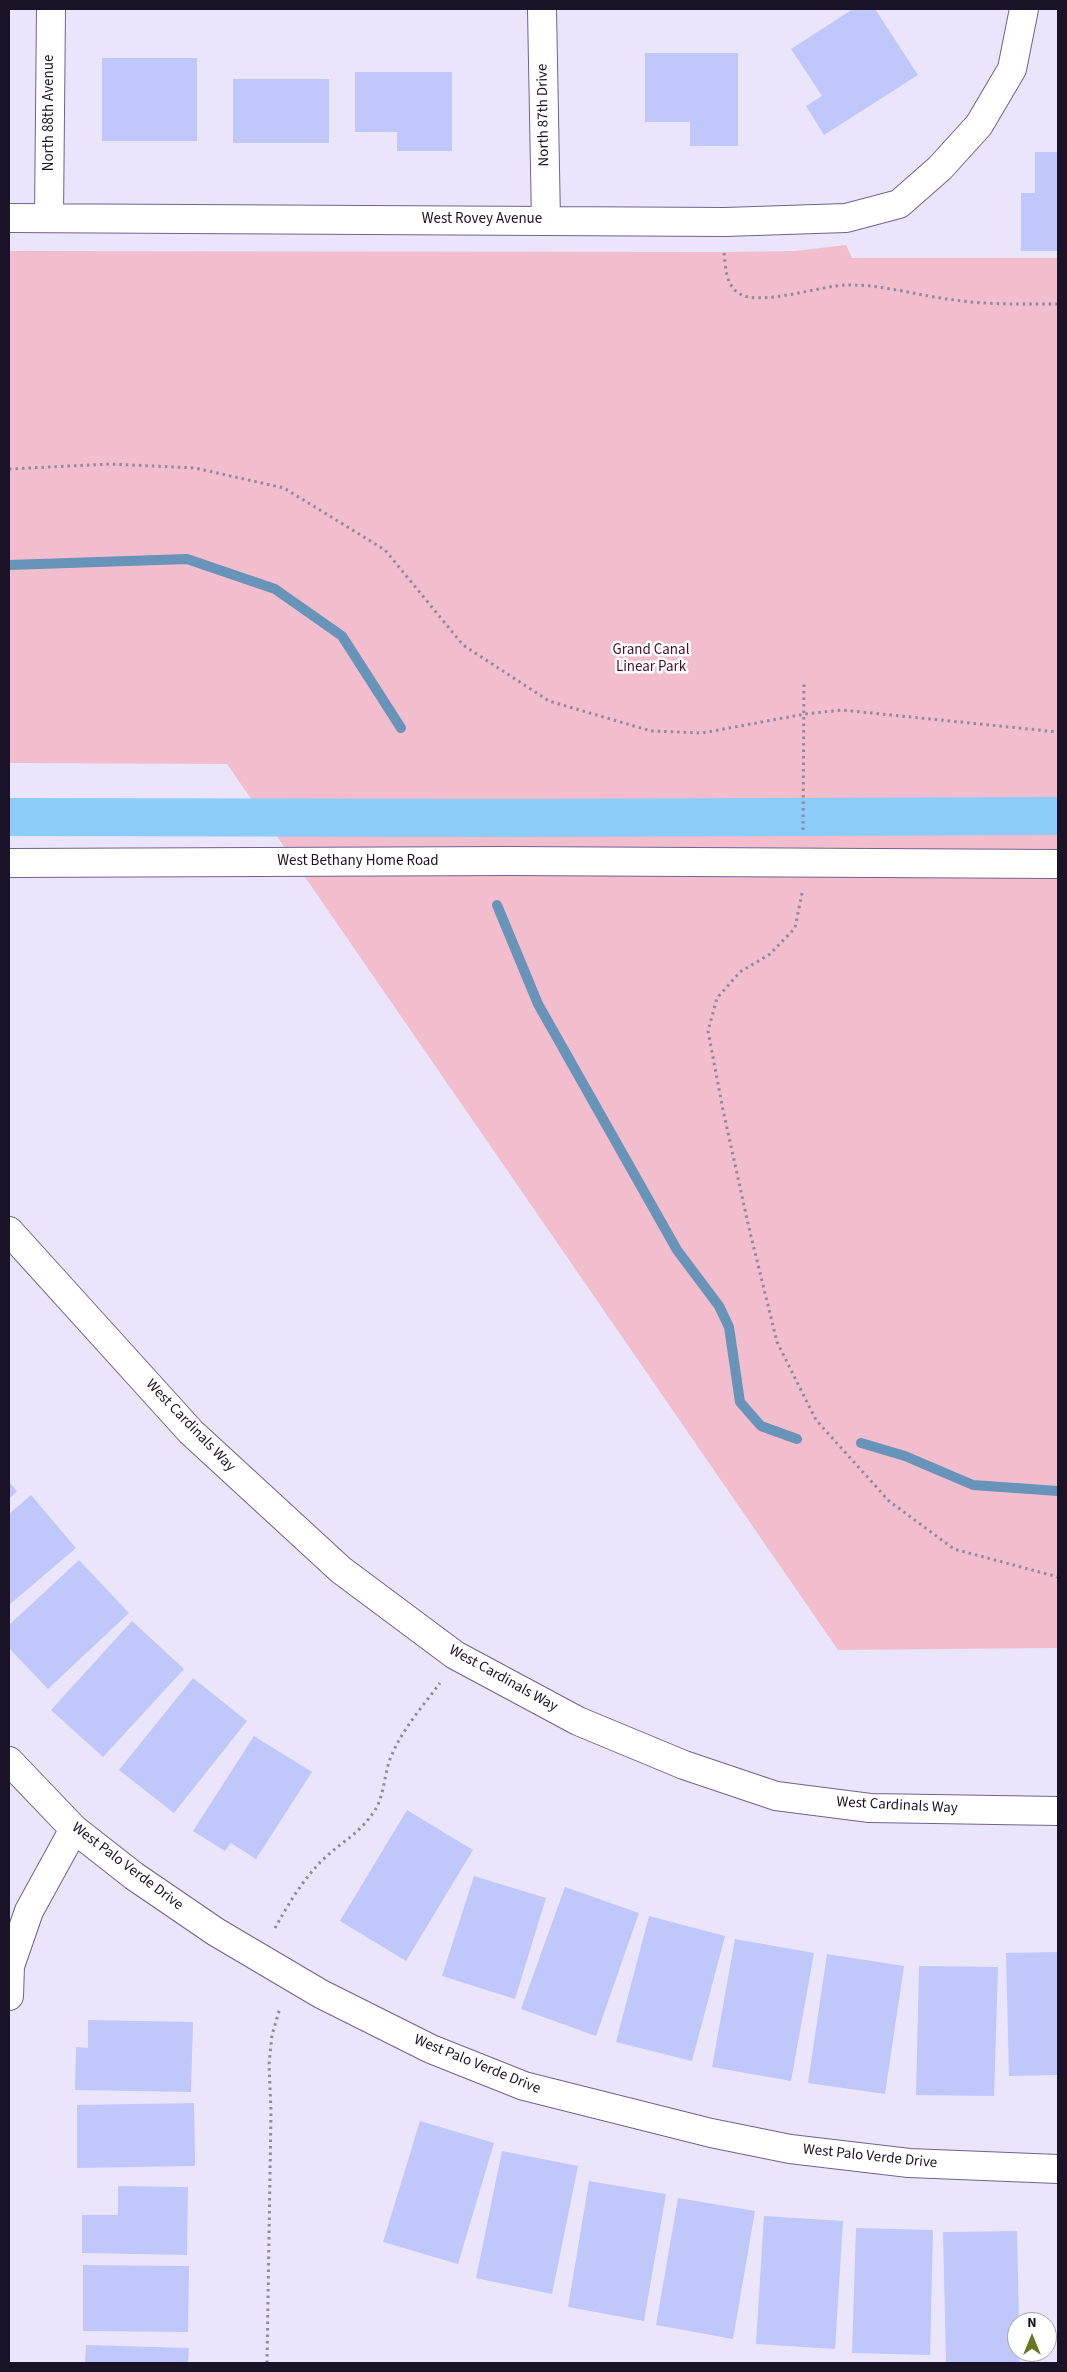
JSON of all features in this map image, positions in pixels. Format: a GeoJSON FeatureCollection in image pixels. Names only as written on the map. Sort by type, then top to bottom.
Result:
{"type":"FeatureCollection","features":[{"type":"Feature","properties":{"kind":"street","name":"North 88th Avenue"},"geometry":{"type":"LineString","coordinates":[[49,217],[51,9]]}},
{"type":"Feature","properties":{"kind":"street","name":"North 87th Drive"},"geometry":{"type":"LineString","coordinates":[[542,9],[546,221]]}},
{"type":"Feature","properties":{"kind":"street","name":"West Rovey Avenue"},"geometry":{"type":"LineString","coordinates":[[9,218],[725,222],[846,218],[899,204],[940,168],[979,125],[1012,69],[1024,9]]}},
{"type":"Feature","properties":{"kind":"street","name":"West Bethany Home Road"},"geometry":{"type":"LineString","coordinates":[[9,862],[205,863],[804,858],[1058,864]]}},
{"type":"Feature","properties":{"kind":"street","name":"West Cardinals Way"},"geometry":{"type":"LineString","coordinates":[[9,1230],[191,1432],[341,1570],[460,1658],[578,1721],[684,1765],[776,1796],[870,1808],[1058,1811]]}},
{"type":"Feature","properties":{"kind":"street","name":"West Palo Verde Drive"},"geometry":{"type":"LineString","coordinates":[[9,1761],[74,1829],[134,1876],[216,1932],[321,1994],[431,2049],[524,2086],[604,2108],[790,2149],[909,2163],[1058,2169]]}},
{"type":"Feature","properties":{"kind":"street"},"geometry":{"type":"LineString","coordinates":[[9,1996],[10,1966],[28,1912],[74,1829]]}},
{"type":"Feature","properties":{"kind":"path"},"geometry":{"type":"LineString","coordinates":[[725,222],[726,278],[740,294],[762,298],[846,285],[880,288],[957,301],[994,304],[1058,304]]}},
{"type":"Feature","properties":{"kind":"path"},"geometry":{"type":"LineString","coordinates":[[9,469],[110,464],[195,468],[284,488],[385,550],[463,645],[549,701],[651,731],[702,733],[723,731],[805,714],[842,710],[1058,732]]}},
{"type":"Feature","properties":{"kind":"path"},"geometry":{"type":"LineString","coordinates":[[804,682],[804,858],[802,902],[795,928],[770,954],[740,972],[717,998],[708,1031],[739,1183],[777,1342],[816,1420],[888,1501],[954,1549],[1058,1577]]}},
{"type":"Feature","properties":{"kind":"path"},"geometry":{"type":"LineString","coordinates":[[273,1931],[306,1881],[328,1855],[361,1830],[376,1808],[390,1760],[398,1741],[460,1658]]}},
{"type":"Feature","properties":{"kind":"path"},"geometry":{"type":"LineString","coordinates":[[267,2363],[271,2111],[269,2064],[272,2035],[280,2008],[294,1978]]}},
{"type":"Feature","properties":{"kind":"green space","name":"Grand Canal Linear Park"},"geometry":{"type":"Polygon","coordinates":[[[846,245],[852,258],[1058,258],[1058,1648],[838,1650],[227,764],[9,763],[9,251],[724,252],[795,251],[846,245]]]}},
{"type":"Feature","properties":{"kind":"building"},"geometry":{"type":"Polygon","coordinates":[[[853,9],[875,9],[918,75],[824,135],[806,106],[822,96],[791,49],[853,9]]]}},
{"type":"Feature","properties":{"kind":"building"},"geometry":{"type":"Polygon","coordinates":[[[645,53],[738,53],[738,146],[690,146],[690,122],[645,122],[645,53]]]}},
{"type":"Feature","properties":{"kind":"building"},"geometry":{"type":"Polygon","coordinates":[[[102,58],[197,58],[197,141],[102,141],[102,58]]]}},
{"type":"Feature","properties":{"kind":"building"},"geometry":{"type":"Polygon","coordinates":[[[355,72],[452,72],[452,151],[397,151],[397,132],[355,132],[355,72]]]}},
{"type":"Feature","properties":{"kind":"building"},"geometry":{"type":"Polygon","coordinates":[[[233,79],[329,79],[329,143],[233,143],[233,79]]]}},
{"type":"Feature","properties":{"kind":"building"},"geometry":{"type":"Polygon","coordinates":[[[1035,152],[1058,152],[1058,251],[1021,251],[1021,193],[1035,193],[1035,152]]]}},
{"type":"Feature","properties":{"kind":"building"},"geometry":{"type":"Polygon","coordinates":[[[9,1482],[17,1491],[9,1499],[9,1482]]]}},
{"type":"Feature","properties":{"kind":"building"},"geometry":{"type":"Polygon","coordinates":[[[31,1495],[76,1548],[9,1605],[9,1514],[31,1495]]]}},
{"type":"Feature","properties":{"kind":"building"},"geometry":{"type":"Polygon","coordinates":[[[79,1560],[129,1613],[48,1689],[9,1648],[9,1625],[79,1560]]]}},
{"type":"Feature","properties":{"kind":"building"},"geometry":{"type":"Polygon","coordinates":[[[132,1621],[184,1669],[103,1757],[51,1710],[132,1621]]]}},
{"type":"Feature","properties":{"kind":"building"},"geometry":{"type":"Polygon","coordinates":[[[193,1678],[247,1721],[174,1813],[119,1770],[193,1678]]]}},
{"type":"Feature","properties":{"kind":"building"},"geometry":{"type":"Polygon","coordinates":[[[254,1736],[312,1772],[256,1859],[231,1843],[225,1851],[193,1831],[254,1736]]]}},
{"type":"Feature","properties":{"kind":"building"},"geometry":{"type":"Polygon","coordinates":[[[407,1810],[473,1850],[406,1961],[340,1921],[407,1810]]]}},
{"type":"Feature","properties":{"kind":"building"},"geometry":{"type":"Polygon","coordinates":[[[474,1876],[546,1898],[515,1999],[442,1976],[474,1876]]]}},
{"type":"Feature","properties":{"kind":"building"},"geometry":{"type":"Polygon","coordinates":[[[565,1887],[639,1913],[596,2036],[521,2009],[565,1887]]]}},
{"type":"Feature","properties":{"kind":"building"},"geometry":{"type":"Polygon","coordinates":[[[649,1916],[725,1936],[692,2061],[616,2042],[649,1916]]]}},
{"type":"Feature","properties":{"kind":"building"},"geometry":{"type":"Polygon","coordinates":[[[735,1939],[814,1953],[791,2081],[712,2067],[735,1939]]]}},
{"type":"Feature","properties":{"kind":"building"},"geometry":{"type":"Polygon","coordinates":[[[1058,1952],[1058,2075],[1009,2076],[1006,1953],[1058,1952]]]}},
{"type":"Feature","properties":{"kind":"building"},"geometry":{"type":"Polygon","coordinates":[[[827,1954],[904,1966],[885,2094],[808,2083],[827,1954]]]}},
{"type":"Feature","properties":{"kind":"building"},"geometry":{"type":"Polygon","coordinates":[[[919,1966],[998,1967],[994,2096],[916,2095],[919,1966]]]}},
{"type":"Feature","properties":{"kind":"building"},"geometry":{"type":"Polygon","coordinates":[[[88,2020],[193,2022],[191,2092],[75,2090],[76,2047],[88,2048],[88,2020]]]}},
{"type":"Feature","properties":{"kind":"building"},"geometry":{"type":"Polygon","coordinates":[[[194,2103],[195,2166],[77,2168],[77,2105],[194,2103]]]}},
{"type":"Feature","properties":{"kind":"building"},"geometry":{"type":"Polygon","coordinates":[[[420,2121],[494,2143],[458,2264],[383,2242],[420,2121]]]}},
{"type":"Feature","properties":{"kind":"building"},"geometry":{"type":"Polygon","coordinates":[[[502,2151],[578,2166],[552,2294],[476,2278],[502,2151]]]}},
{"type":"Feature","properties":{"kind":"building"},"geometry":{"type":"Polygon","coordinates":[[[589,2181],[666,2194],[644,2321],[568,2307],[589,2181]]]}},
{"type":"Feature","properties":{"kind":"building"},"geometry":{"type":"Polygon","coordinates":[[[118,2186],[188,2187],[187,2255],[82,2253],[82,2215],[118,2215],[118,2186]]]}},
{"type":"Feature","properties":{"kind":"building"},"geometry":{"type":"Polygon","coordinates":[[[678,2198],[755,2211],[733,2339],[656,2325],[678,2198]]]}},
{"type":"Feature","properties":{"kind":"building"},"geometry":{"type":"Polygon","coordinates":[[[764,2216],[843,2221],[835,2349],[756,2344],[764,2216]]]}},
{"type":"Feature","properties":{"kind":"building"},"geometry":{"type":"Polygon","coordinates":[[[856,2228],[933,2230],[930,2355],[852,2353],[856,2228]]]}},
{"type":"Feature","properties":{"kind":"building"},"geometry":{"type":"Polygon","coordinates":[[[1017,2231],[1019,2312],[1007,2312],[1007,2362],[1020,2363],[946,2363],[943,2232],[1017,2231]]]}},
{"type":"Feature","properties":{"kind":"building"},"geometry":{"type":"Polygon","coordinates":[[[83,2265],[189,2266],[188,2332],[83,2331],[83,2265]]]}},
{"type":"Feature","properties":{"kind":"building"},"geometry":{"type":"Polygon","coordinates":[[[86,2345],[189,2348],[188,2363],[85,2363],[86,2345]]]}},
{"type":"Feature","properties":{"kind":"waterway"},"geometry":{"type":"LineString","coordinates":[[9,565],[187,559],[275,589],[342,636],[401,728]]}},
{"type":"Feature","properties":{"kind":"waterway"},"geometry":{"type":"LineString","coordinates":[[9,817],[1058,816]]}},
{"type":"Feature","properties":{"kind":"waterway"},"geometry":{"type":"LineString","coordinates":[[497,905],[538,1004],[677,1250],[719,1306],[729,1327],[740,1402],[761,1426],[797,1439]]}},
{"type":"Feature","properties":{"kind":"waterway"},"geometry":{"type":"LineString","coordinates":[[861,1443],[905,1456],[973,1485],[1058,1491]]}}]}
